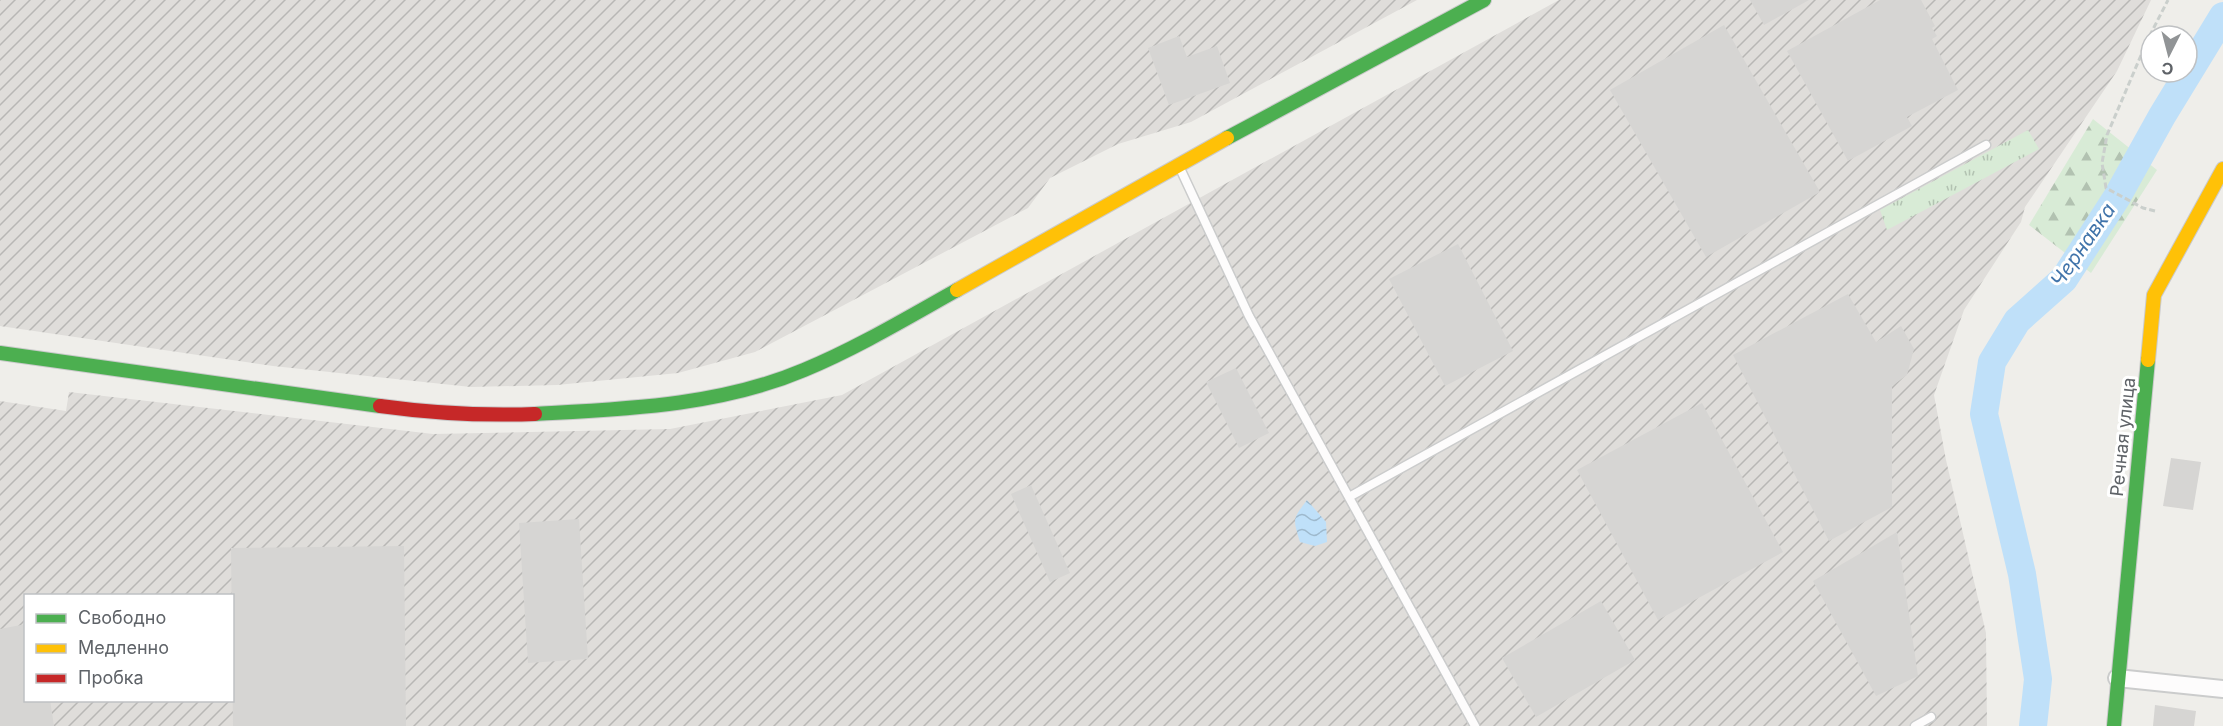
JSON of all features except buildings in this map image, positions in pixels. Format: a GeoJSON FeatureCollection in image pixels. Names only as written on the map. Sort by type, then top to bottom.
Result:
{"type":"FeatureCollection","features":[{"type":"Feature","properties":{"kind":"main road"},"geometry":{"type":"LineString","coordinates":[[0,353],[302,397],[425,412],[470,414],[532,414],[627,408],[696,400],[770,383],[832,358],[888,329],[1178,164],[1484,0]]}},
{"type":"Feature","properties":{"kind":"main road","name":"Речная улица"},"geometry":{"type":"LineString","coordinates":[[2114,726],[2154,295],[2223,169]]}},
{"type":"Feature","properties":{"kind":"street"},"geometry":{"type":"LineString","coordinates":[[2117,678],[2223,689]]}},
{"type":"Feature","properties":{"kind":"lane"},"geometry":{"type":"LineString","coordinates":[[1349,497],[1986,145]]}},
{"type":"Feature","properties":{"kind":"lane"},"geometry":{"type":"LineString","coordinates":[[1178,164],[1248,316],[1475,726]]}},
{"type":"Feature","properties":{"kind":"lane"},"geometry":{"type":"LineString","coordinates":[[1915,726],[1931,717]]}},
{"type":"Feature","properties":{"kind":"path"},"geometry":{"type":"LineString","coordinates":[[2155,211],[2106,188],[2102,163],[2107,135],[2148,39],[2168,0]]}},
{"type":"Feature","properties":{"kind":"shaded area"},"geometry":{"type":"Polygon","coordinates":[[[0,0],[1417,0],[1191,122],[1118,144],[1050,178],[1028,208],[755,352],[678,373],[557,385],[471,387],[273,366],[0,326],[0,0]]]}},
{"type":"Feature","properties":{"kind":"shaded area"},"geometry":{"type":"Polygon","coordinates":[[[1559,0],[2151,0],[2117,71],[2025,207],[2021,222],[1964,310],[1934,395],[1946,460],[1986,633],[1987,726],[0,726],[0,401],[66,411],[69,392],[433,434],[670,429],[842,395],[1559,0]]]}},
{"type":"Feature","properties":{"kind":"green space"},"geometry":{"type":"Polygon","coordinates":[[[2093,119],[2157,170],[2091,273],[2029,225],[2093,119]]]}},
{"type":"Feature","properties":{"kind":"green space"},"geometry":{"type":"Polygon","coordinates":[[[2028,130],[2039,149],[1887,230],[1880,210],[2028,130]]]}},
{"type":"Feature","properties":{"kind":"water"},"geometry":{"type":"Polygon","coordinates":[[[1307,500],[1326,522],[1327,542],[1315,546],[1300,542],[1295,523],[1296,516],[1307,500]]]}},
{"type":"Feature","properties":{"kind":"waterway","name":"Чернавка"},"geometry":{"type":"LineString","coordinates":[[2033,726],[2038,679],[2022,574],[1984,414],[1992,362],[2017,321],[2064,279],[2117,197],[2162,116],[2223,16]]}},
{"type":"Feature","properties":{"kind":"traffic: fast"},"geometry":{"type":"LineString","coordinates":[[1227,138],[1484,0]]}},
{"type":"Feature","properties":{"kind":"traffic: fast"},"geometry":{"type":"LineString","coordinates":[[535,414],[671,404],[772,382],[843,352],[957,290]]}},
{"type":"Feature","properties":{"kind":"traffic: fast"},"geometry":{"type":"LineString","coordinates":[[0,353],[380,406]]}},
{"type":"Feature","properties":{"kind":"traffic: fast"},"geometry":{"type":"LineString","coordinates":[[2114,726],[2148,360]]}},
{"type":"Feature","properties":{"kind":"traffic: slow"},"geometry":{"type":"LineString","coordinates":[[957,290],[1227,138]]}},
{"type":"Feature","properties":{"kind":"traffic: slow"},"geometry":{"type":"LineString","coordinates":[[2148,360],[2154,295],[2223,169]]}},
{"type":"Feature","properties":{"kind":"traffic: jam"},"geometry":{"type":"LineString","coordinates":[[380,406],[457,413],[535,414]]}}]}
